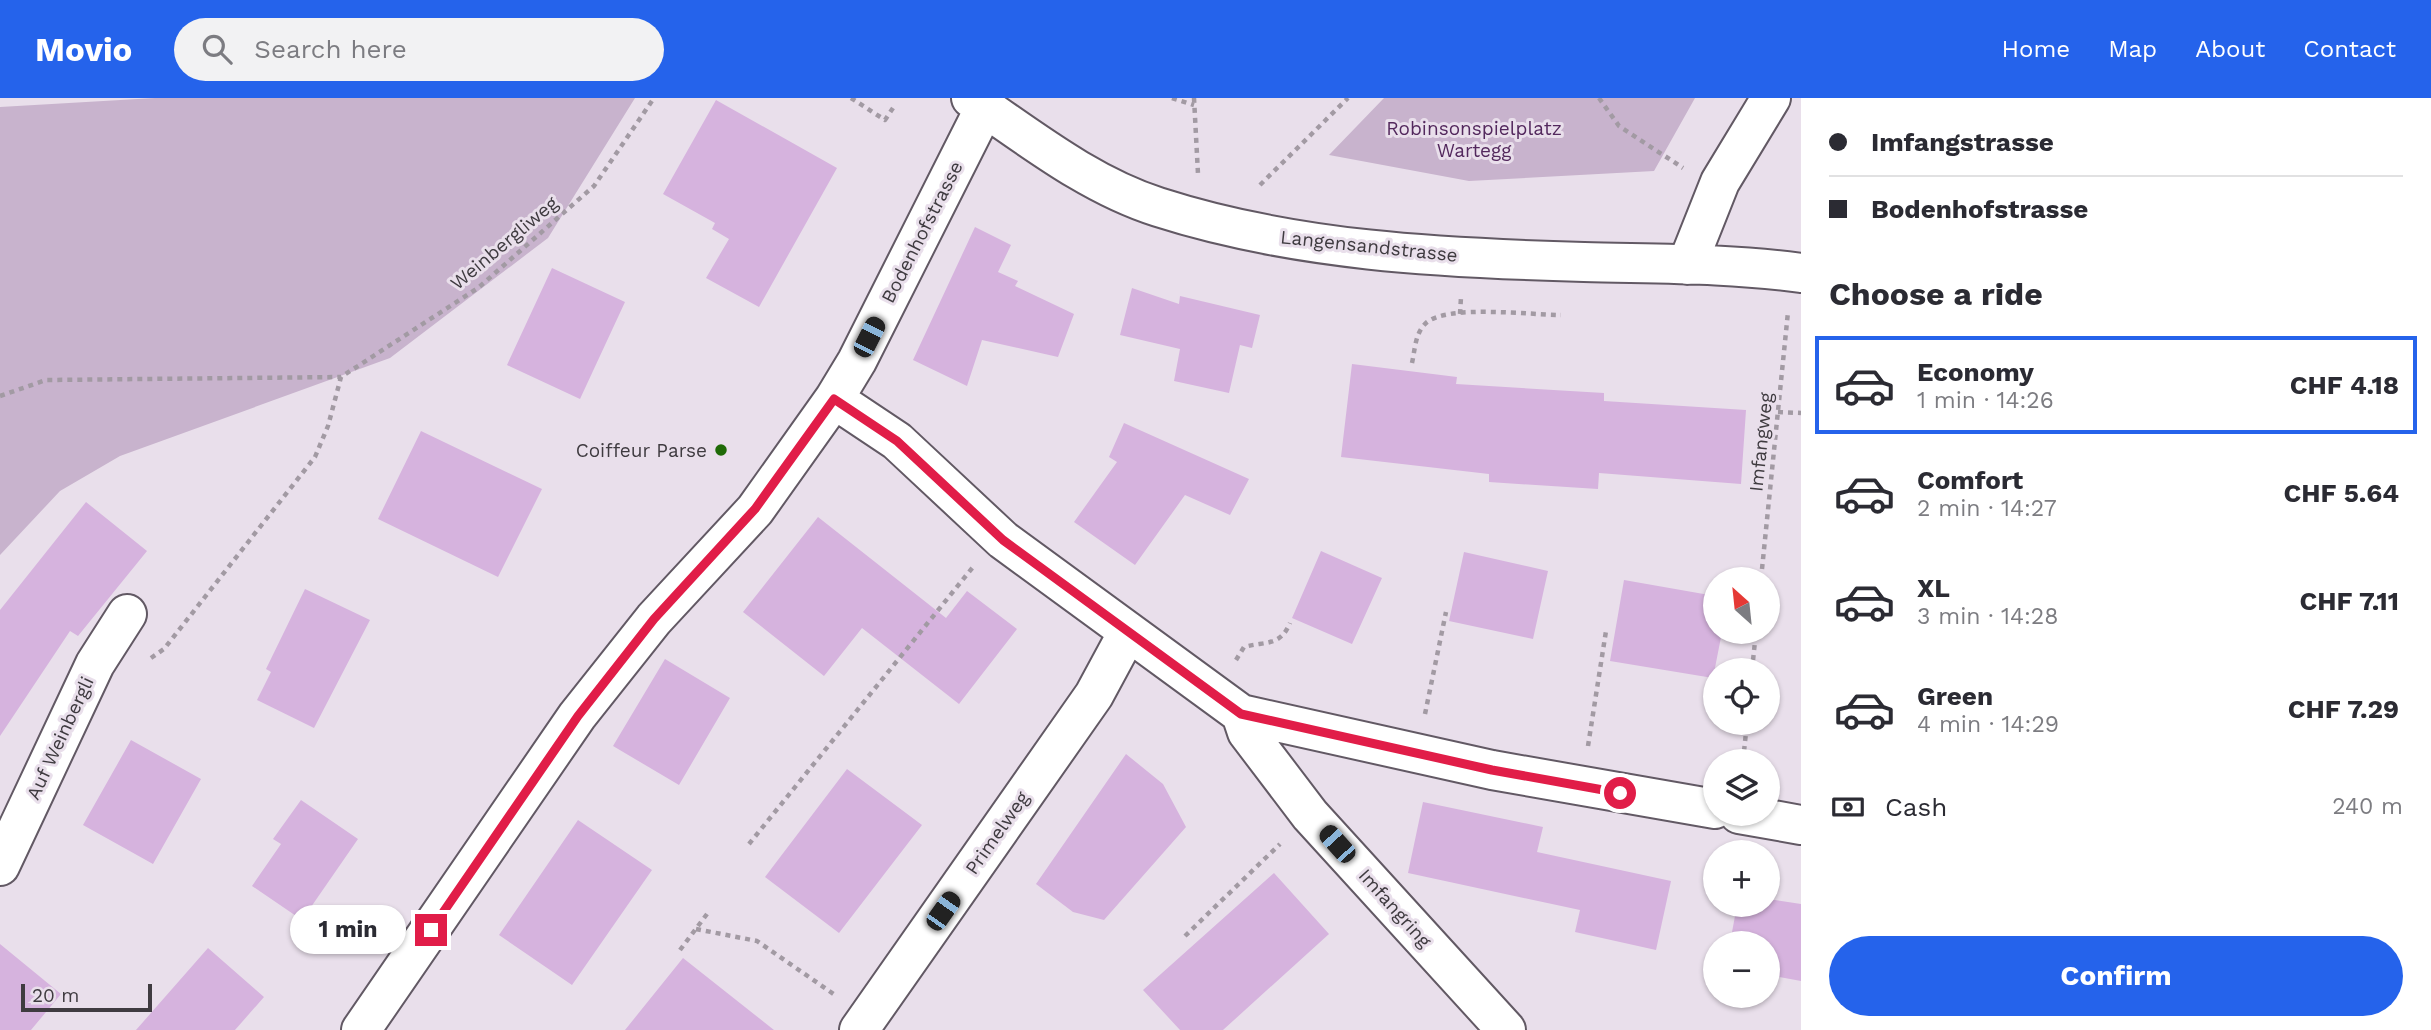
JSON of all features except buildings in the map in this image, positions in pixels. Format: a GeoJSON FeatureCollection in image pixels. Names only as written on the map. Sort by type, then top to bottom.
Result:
{"type":"FeatureCollection","features":[{"type":"Feature","properties":{"kind":"street"},"geometry":{"type":"LineString","coordinates":[[1686,265],[1720,182],[1771,98]]}},
{"type":"Feature","properties":{"kind":"street","name":"Langensandstrasse"},"geometry":{"type":"LineString","coordinates":[[978,103],[1063,161],[1097,180],[1157,207],[1262,234],[1409,254],[1686,265],[1801,273]]}},
{"type":"Feature","properties":{"kind":"street","name":"Bodenhofstrasse"},"geometry":{"type":"LineString","coordinates":[[361,1030],[578,716],[654,619],[755,509],[834,399],[857,361],[978,103]]}},
{"type":"Feature","properties":{"kind":"street"},"geometry":{"type":"LineString","coordinates":[[834,399],[897,441],[998,536],[1231,707],[1492,770],[1703,808]]}},
{"type":"Feature","properties":{"kind":"street","name":"Auf Weinbergli"},"geometry":{"type":"LineString","coordinates":[[0,866],[95,664],[127,614]]}},
{"type":"Feature","properties":{"kind":"street","name":"Primelweg"},"geometry":{"type":"LineString","coordinates":[[863,1024],[1094,695],[1128,632]]}},
{"type":"Feature","properties":{"kind":"street","name":"Imfangring"},"geometry":{"type":"LineString","coordinates":[[1231,707],[1310,815],[1506,1030]]}},
{"type":"Feature","properties":{"kind":"street"},"geometry":{"type":"LineString","coordinates":[[1780,819],[1800,822]]}},
{"type":"Feature","properties":{"kind":"path","name":"Weinbergliweg"},"geometry":{"type":"LineString","coordinates":[[341,377],[478,288],[594,186],[654,98]]}},
{"type":"Feature","properties":{"kind":"path"},"geometry":{"type":"LineString","coordinates":[[851,98],[885,120],[893,108]]}},
{"type":"Feature","properties":{"kind":"path"},"geometry":{"type":"LineString","coordinates":[[1172,98],[1195,105]]}},
{"type":"Feature","properties":{"kind":"path"},"geometry":{"type":"LineString","coordinates":[[1194,98],[1198,174]]}},
{"type":"Feature","properties":{"kind":"path"},"geometry":{"type":"LineString","coordinates":[[1260,185],[1348,98]]}},
{"type":"Feature","properties":{"kind":"path"},"geometry":{"type":"LineString","coordinates":[[1599,98],[1619,125],[1690,172]]}},
{"type":"Feature","properties":{"kind":"path","name":"Imfangweg"},"geometry":{"type":"LineString","coordinates":[[1762,567],[1788,309]]}},
{"type":"Feature","properties":{"kind":"path"},"geometry":{"type":"LineString","coordinates":[[1412,363],[1418,336],[1425,324],[1445,314],[1561,315]]}},
{"type":"Feature","properties":{"kind":"path"},"geometry":{"type":"LineString","coordinates":[[0,396],[46,380],[341,377],[328,426],[315,457],[197,607]]}},
{"type":"Feature","properties":{"kind":"path"},"geometry":{"type":"LineString","coordinates":[[1778,412],[1801,414]]}},
{"type":"Feature","properties":{"kind":"path"},"geometry":{"type":"LineString","coordinates":[[749,844],[998,536]]}},
{"type":"Feature","properties":{"kind":"path"},"geometry":{"type":"LineString","coordinates":[[1422,725],[1446,612]]}},
{"type":"Feature","properties":{"kind":"path"},"geometry":{"type":"LineString","coordinates":[[1231,707],[1239,652],[1249,645],[1266,646],[1278,640],[1286,634],[1290,624]]}},
{"type":"Feature","properties":{"kind":"path"},"geometry":{"type":"LineString","coordinates":[[1588,747],[1606,631]]}},
{"type":"Feature","properties":{"kind":"path"},"geometry":{"type":"LineString","coordinates":[[1185,936],[1310,815]]}},
{"type":"Feature","properties":{"kind":"path"},"geometry":{"type":"LineString","coordinates":[[680,950],[710,910]]}},
{"type":"Feature","properties":{"kind":"path"},"geometry":{"type":"LineString","coordinates":[[696,929],[757,941],[863,1024]]}},
{"type":"Feature","properties":{"kind":"green space"},"geometry":{"type":"Polygon","coordinates":[[[155,98],[635,98],[548,238],[390,358],[120,456],[60,491],[0,555],[0,107],[155,98]]]}},
{"type":"Feature","properties":{"kind":"green space","name":"Robinsonspielplatz Wartegg"},"geometry":{"type":"Polygon","coordinates":[[[1384,98],[1695,98],[1654,171],[1469,181],[1329,155],[1384,98]]]}},
{"type":"Feature","properties":{"kind":"place","name":"Coiffeur Parse"},"geometry":{"type":"Point","coordinates":[721,450]}},
{"type":"Feature","properties":{"kind":"route"},"geometry":{"type":"LineString","coordinates":[[431,930],[578,716],[654,619],[755,509],[834,399],[897,441],[1003,540],[1241,714],[1492,770],[1620,793]]}}]}
